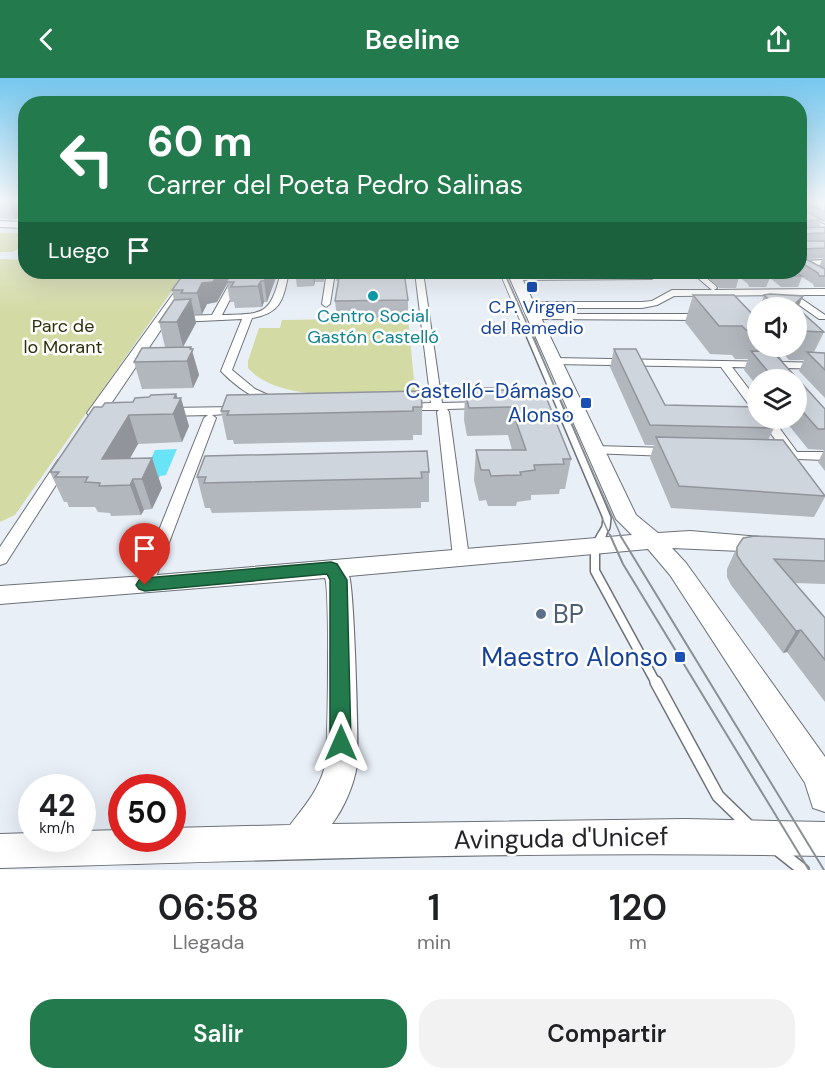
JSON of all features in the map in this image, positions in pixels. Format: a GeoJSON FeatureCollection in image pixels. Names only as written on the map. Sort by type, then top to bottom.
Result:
{"type":"FeatureCollection","features":[{"type":"Feature","properties":{"kind":"main road"},"geometry":{"type":"LineString","coordinates":[[807,265],[825,263]]}},
{"type":"Feature","properties":{"kind":"main road"},"geometry":{"type":"LineString","coordinates":[[93,418],[159,319],[190,279]]}},
{"type":"Feature","properties":{"kind":"main road"},"geometry":{"type":"LineString","coordinates":[[513,279],[532,311],[627,519],[653,541],[678,569],[819,776],[825,796]]}},
{"type":"Feature","properties":{"kind":"main road"},"geometry":{"type":"LineString","coordinates":[[0,595],[145,585],[653,541],[690,539],[791,546]]}},
{"type":"Feature","properties":{"kind":"main road"},"geometry":{"type":"LineString","coordinates":[[298,842],[329,801],[341,765],[339,580],[331,568]]}},
{"type":"Feature","properties":{"kind":"main road","name":"Avinguda d'Unicef"},"geometry":{"type":"LineString","coordinates":[[2,856],[298,842],[760,836],[825,839]]}},
{"type":"Feature","properties":{"kind":"street"},"geometry":{"type":"LineString","coordinates":[[807,267],[817,272]]}},
{"type":"Feature","properties":{"kind":"street"},"geometry":{"type":"LineString","coordinates":[[216,317],[236,279]]}},
{"type":"Feature","properties":{"kind":"street"},"geometry":{"type":"LineString","coordinates":[[159,319],[248,316],[268,312],[273,307],[283,279]]}},
{"type":"Feature","properties":{"kind":"street"},"geometry":{"type":"LineString","coordinates":[[326,304],[330,279]]}},
{"type":"Feature","properties":{"kind":"street"},"geometry":{"type":"LineString","coordinates":[[420,279],[461,558]]}},
{"type":"Feature","properties":{"kind":"street"},"geometry":{"type":"LineString","coordinates":[[703,279],[713,288]]}},
{"type":"Feature","properties":{"kind":"street"},"geometry":{"type":"LineString","coordinates":[[801,283],[809,288]]}},
{"type":"Feature","properties":{"kind":"street"},"geometry":{"type":"LineString","coordinates":[[777,288],[793,295],[823,317]]}},
{"type":"Feature","properties":{"kind":"street"},"geometry":{"type":"LineString","coordinates":[[532,311],[642,305],[654,303],[672,292],[777,288],[825,292]]}},
{"type":"Feature","properties":{"kind":"street"},"geometry":{"type":"LineString","coordinates":[[688,302],[702,317]]}},
{"type":"Feature","properties":{"kind":"street"},"geometry":{"type":"LineString","coordinates":[[532,311],[713,317]]}},
{"type":"Feature","properties":{"kind":"street"},"geometry":{"type":"LineString","coordinates":[[156,412],[253,410],[282,407],[251,391],[226,371],[248,316]]}},
{"type":"Feature","properties":{"kind":"street"},"geometry":{"type":"LineString","coordinates":[[807,317],[823,317]]}},
{"type":"Feature","properties":{"kind":"street"},"geometry":{"type":"LineString","coordinates":[[772,357],[782,369]]}},
{"type":"Feature","properties":{"kind":"street"},"geometry":{"type":"LineString","coordinates":[[554,361],[825,366]]}},
{"type":"Feature","properties":{"kind":"street"},"geometry":{"type":"LineString","coordinates":[[724,364],[747,395]]}},
{"type":"Feature","properties":{"kind":"street"},"geometry":{"type":"LineString","coordinates":[[393,407],[440,409],[490,405]]}},
{"type":"Feature","properties":{"kind":"street"},"geometry":{"type":"LineString","coordinates":[[93,418],[113,413]]}},
{"type":"Feature","properties":{"kind":"street"},"geometry":{"type":"LineString","coordinates":[[145,585],[210,418]]}},
{"type":"Feature","properties":{"kind":"street"},"geometry":{"type":"LineString","coordinates":[[773,429],[805,471]]}},
{"type":"Feature","properties":{"kind":"street"},"geometry":{"type":"LineString","coordinates":[[595,450],[680,453]]}},
{"type":"Feature","properties":{"kind":"street"},"geometry":{"type":"LineString","coordinates":[[0,559],[70,452]]}},
{"type":"Feature","properties":{"kind":"street"},"geometry":{"type":"LineString","coordinates":[[759,455],[825,456]]}},
{"type":"Feature","properties":{"kind":"lane"},"geometry":{"type":"LineString","coordinates":[[512,279],[607,518],[606,527],[595,547],[595,572],[718,796],[760,836],[803,870]]}},
{"type":"Feature","properties":{"kind":"green space"},"geometry":{"type":"Polygon","coordinates":[[[0,238],[18,238],[18,249],[13,252],[0,252],[0,238]]]}},
{"type":"Feature","properties":{"kind":"green space","name":"Parc de lo Morant"},"geometry":{"type":"Polygon","coordinates":[[[0,259],[18,260],[18,279],[180,279],[15,515],[0,522],[0,259]]]}},
{"type":"Feature","properties":{"kind":"green space"},"geometry":{"type":"Polygon","coordinates":[[[408,318],[415,391],[350,394],[303,392],[282,388],[263,380],[248,368],[248,361],[259,328],[280,328],[282,320],[408,318]]]}},
{"type":"Feature","properties":{"kind":"water"},"geometry":{"type":"Polygon","coordinates":[[[177,449],[166,475],[160,476],[158,480],[143,476],[155,450],[177,449]]]}},
{"type":"Feature","properties":{"kind":"building"},"geometry":{"type":"Polygon","coordinates":[[[807,241],[825,241],[825,248],[807,249],[807,241]]]}},
{"type":"Feature","properties":{"kind":"building"},"geometry":{"type":"Polygon","coordinates":[[[807,260],[825,269],[825,276],[819,276],[807,266],[807,260]]]}},
{"type":"Feature","properties":{"kind":"building"},"geometry":{"type":"Polygon","coordinates":[[[180,279],[215,279],[213,282],[202,283],[197,293],[181,293],[183,290],[172,290],[180,279]]]}},
{"type":"Feature","properties":{"kind":"building"},"geometry":{"type":"Polygon","coordinates":[[[228,279],[265,279],[258,286],[231,287],[234,282],[226,282],[228,279]]]}},
{"type":"Feature","properties":{"kind":"building"},"geometry":{"type":"Polygon","coordinates":[[[339,279],[405,279],[408,300],[335,301],[339,279]]]}},
{"type":"Feature","properties":{"kind":"building"},"geometry":{"type":"Polygon","coordinates":[[[770,294],[803,296],[766,297],[764,295],[770,294]]]}},
{"type":"Feature","properties":{"kind":"building"},"geometry":{"type":"Polygon","coordinates":[[[693,295],[734,295],[747,309],[747,330],[742,326],[719,326],[693,295]]]}},
{"type":"Feature","properties":{"kind":"building"},"geometry":{"type":"Polygon","coordinates":[[[191,299],[177,322],[159,322],[174,300],[191,299]]]}},
{"type":"Feature","properties":{"kind":"building"},"geometry":{"type":"Polygon","coordinates":[[[807,317],[824,332],[807,331],[807,317]]]}},
{"type":"Feature","properties":{"kind":"building"},"geometry":{"type":"Polygon","coordinates":[[[191,347],[190,349],[193,349],[187,361],[134,362],[142,348],[191,347]]]}},
{"type":"Feature","properties":{"kind":"building"},"geometry":{"type":"Polygon","coordinates":[[[614,349],[636,349],[665,405],[747,407],[747,427],[650,425],[614,349]]]}},
{"type":"Feature","properties":{"kind":"building"},"geometry":{"type":"Polygon","coordinates":[[[807,352],[825,353],[825,370],[807,352]]]}},
{"type":"Feature","properties":{"kind":"building"},"geometry":{"type":"Polygon","coordinates":[[[756,357],[778,357],[789,369],[766,369],[756,357]]]}},
{"type":"Feature","properties":{"kind":"building"},"geometry":{"type":"Polygon","coordinates":[[[472,388],[496,388],[497,390],[510,390],[512,394],[538,394],[539,397],[546,397],[571,459],[563,459],[564,464],[534,465],[535,470],[520,472],[521,475],[491,476],[489,470],[481,470],[476,450],[526,450],[511,407],[469,408],[465,392],[473,392],[472,388]]]}},
{"type":"Feature","properties":{"kind":"building"},"geometry":{"type":"Polygon","coordinates":[[[807,389],[825,409],[825,429],[818,429],[807,416],[807,389]]]}},
{"type":"Feature","properties":{"kind":"building"},"geometry":{"type":"Polygon","coordinates":[[[421,391],[422,407],[413,407],[413,411],[227,415],[229,411],[221,411],[227,395],[421,391]]]}},
{"type":"Feature","properties":{"kind":"building"},"geometry":{"type":"Polygon","coordinates":[[[176,394],[174,398],[181,398],[173,414],[129,415],[102,459],[152,458],[142,479],[133,479],[130,485],[99,486],[100,483],[85,482],[88,477],[55,477],[59,472],[50,472],[94,407],[102,407],[105,403],[133,402],[135,398],[151,395],[176,394]]]}},
{"type":"Feature","properties":{"kind":"building"},"geometry":{"type":"Polygon","coordinates":[[[656,437],[783,440],[825,496],[679,486],[656,437]]]}},
{"type":"Feature","properties":{"kind":"building"},"geometry":{"type":"Polygon","coordinates":[[[427,451],[429,472],[421,472],[422,478],[204,483],[206,477],[197,477],[205,456],[427,451]]]}},
{"type":"Feature","properties":{"kind":"building"},"geometry":{"type":"Polygon","coordinates":[[[755,536],[825,539],[825,561],[774,559],[825,618],[825,660],[801,630],[796,631],[737,555],[737,547],[743,538],[755,536]]]}},
{"type":"Feature","properties":{"kind":"tram line"},"geometry":{"type":"LineString","coordinates":[[507,279],[621,536]]}},
{"type":"Feature","properties":{"kind":"tram line"},"geometry":{"type":"LineString","coordinates":[[602,518],[610,536]]}},
{"type":"Feature","properties":{"kind":"tram line"},"geometry":{"type":"LineString","coordinates":[[610,535],[623,564],[809,870]]}},
{"type":"Feature","properties":{"kind":"tram line"},"geometry":{"type":"LineString","coordinates":[[620,535],[824,870]]}},
{"type":"Feature","properties":{"kind":"place","name":"C.P. Virgen del Remedio"},"geometry":{"type":"Point","coordinates":[532,287]}},
{"type":"Feature","properties":{"kind":"place","name":"Centro Social Gastón Castelló"},"geometry":{"type":"Point","coordinates":[373,296]}},
{"type":"Feature","properties":{"kind":"place","name":"Castelló-Dámaso Alonso"},"geometry":{"type":"Point","coordinates":[586,403]}},
{"type":"Feature","properties":{"kind":"place","name":"BP"},"geometry":{"type":"Point","coordinates":[541,614]}},
{"type":"Feature","properties":{"kind":"place","name":"Maestro Alonso"},"geometry":{"type":"Point","coordinates":[680,657]}},
{"type":"Feature","properties":{"kind":"route"},"geometry":{"type":"LineString","coordinates":[[145,585],[331,568],[339,580],[341,743]]}}]}
